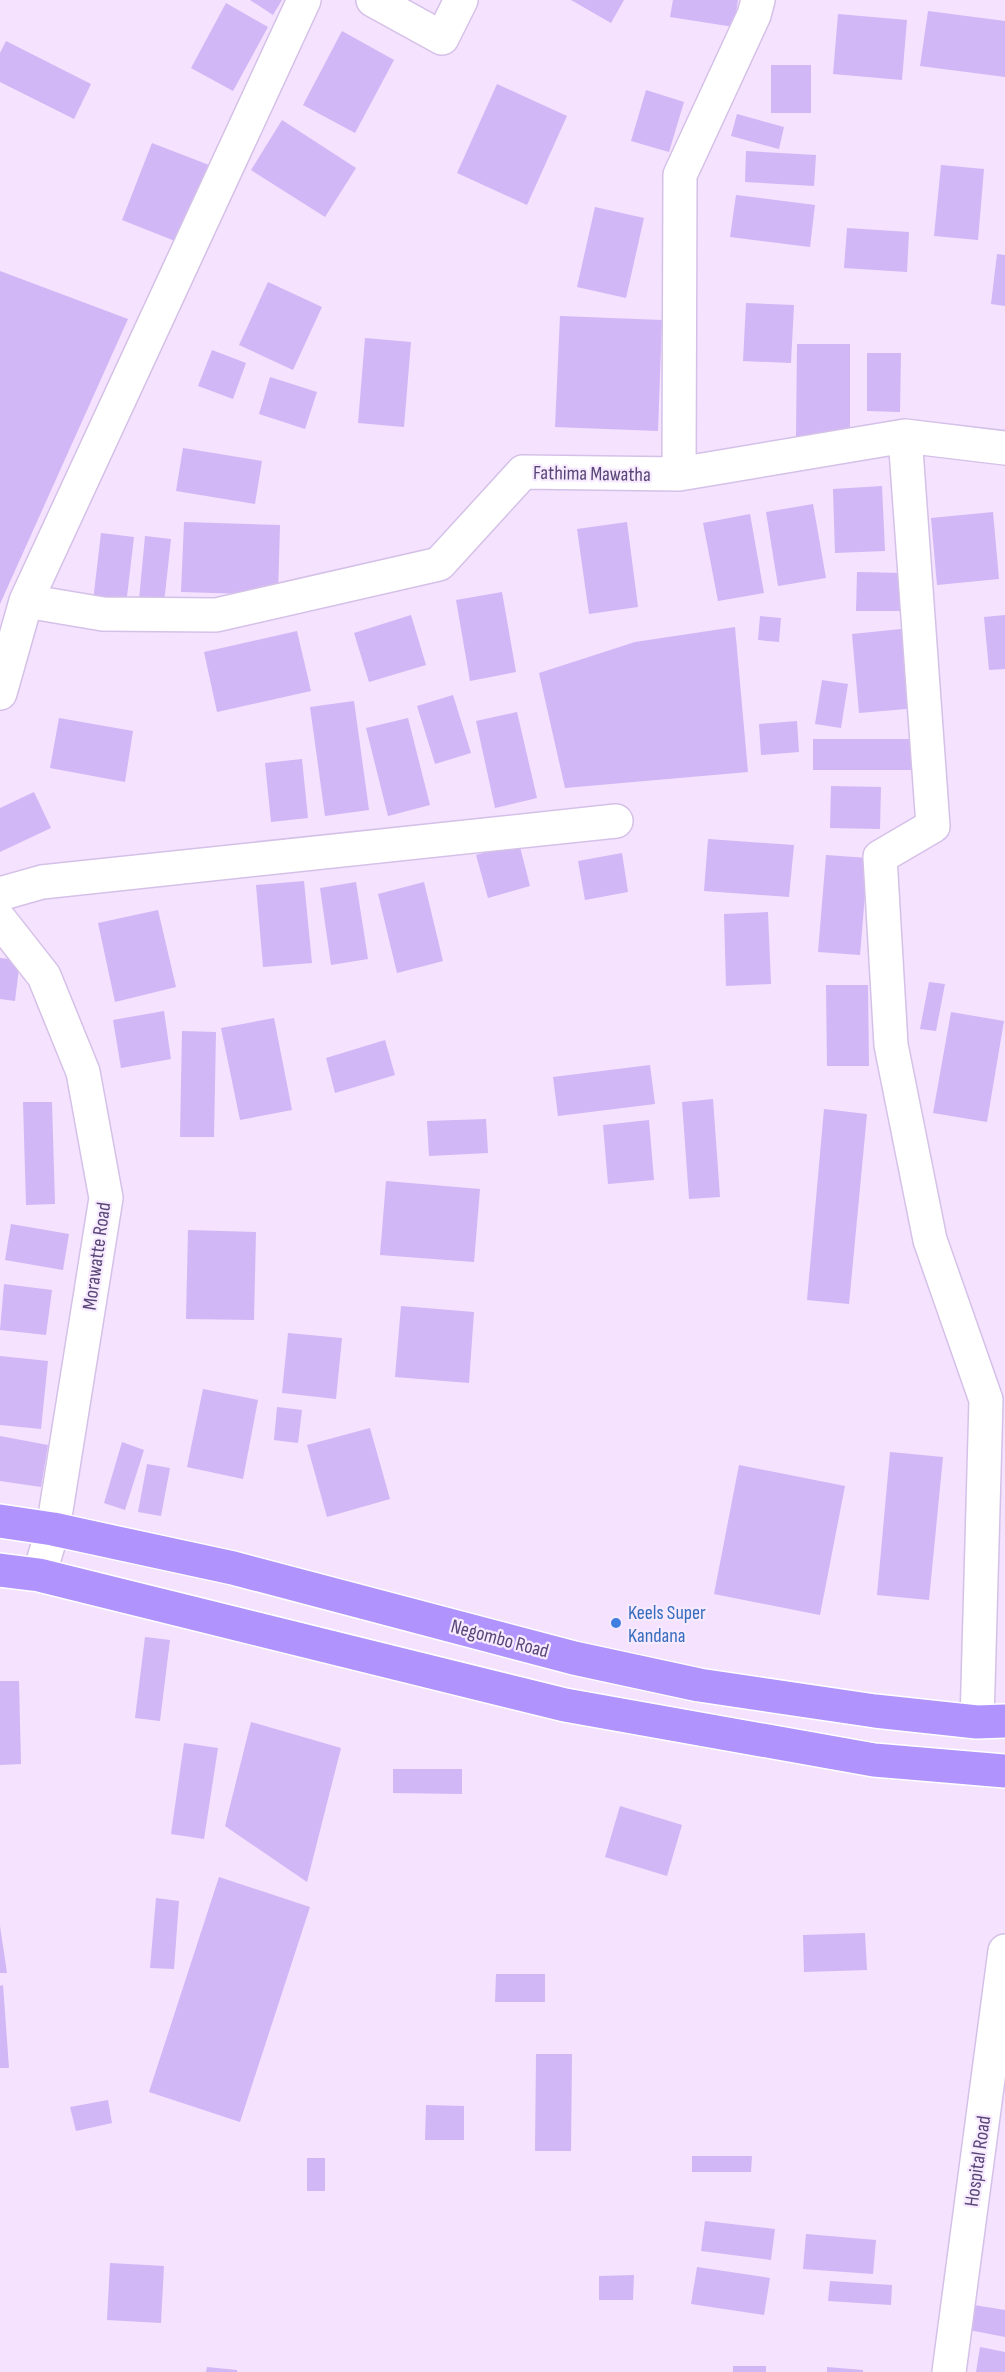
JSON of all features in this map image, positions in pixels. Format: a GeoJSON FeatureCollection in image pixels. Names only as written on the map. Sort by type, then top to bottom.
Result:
{"type":"FeatureCollection","features":[{"type":"Feature","properties":{"kind":"highway","name":"Negombo Road"},"geometry":{"type":"LineString","coordinates":[[0,1521],[52,1529],[233,1568],[574,1658],[699,1685],[875,1711],[991,1722]]}},
{"type":"Feature","properties":{"kind":"highway"},"geometry":{"type":"LineString","coordinates":[[0,1570],[39,1575],[565,1705],[873,1760],[1005,1771]]}},
{"type":"Feature","properties":{"kind":"street"},"geometry":{"type":"LineString","coordinates":[[0,693],[26,601],[303,0]]}},
{"type":"Feature","properties":{"kind":"street"},"geometry":{"type":"LineString","coordinates":[[373,0],[442,38],[461,0]]}},
{"type":"Feature","properties":{"kind":"street","name":"Fathima Mawatha"},"geometry":{"type":"LineString","coordinates":[[26,601],[103,614],[216,615],[439,564],[523,472],[679,474],[680,175],[754,15],[758,0]]}},
{"type":"Feature","properties":{"kind":"street"},"geometry":{"type":"LineString","coordinates":[[905,436],[933,826],[880,857],[891,1045],[930,1240],[986,1400],[991,1722]]}},
{"type":"Feature","properties":{"kind":"street"},"geometry":{"type":"LineString","coordinates":[[679,474],[905,436],[1005,448]]}},
{"type":"Feature","properties":{"kind":"street"},"geometry":{"type":"LineString","coordinates":[[0,894],[42,882],[616,821]]}},
{"type":"Feature","properties":{"kind":"street","name":"Morawatte Road"},"geometry":{"type":"LineString","coordinates":[[0,920],[44,976],[83,1072],[106,1198],[52,1529],[39,1575]]}},
{"type":"Feature","properties":{"kind":"street","name":"Hospital Road"},"geometry":{"type":"LineString","coordinates":[[949,2372],[1005,1951]]}},
{"type":"Feature","properties":{"kind":"building"},"geometry":{"type":"Polygon","coordinates":[[[250,0],[282,0],[273,15],[250,0]]]}},
{"type":"Feature","properties":{"kind":"building"},"geometry":{"type":"Polygon","coordinates":[[[571,0],[624,0],[611,23],[571,0]]]}},
{"type":"Feature","properties":{"kind":"building"},"geometry":{"type":"Polygon","coordinates":[[[673,0],[738,0],[734,27],[670,17],[673,0]]]}},
{"type":"Feature","properties":{"kind":"building"},"geometry":{"type":"Polygon","coordinates":[[[226,3],[268,27],[233,91],[191,68],[226,3]]]}},
{"type":"Feature","properties":{"kind":"building"},"geometry":{"type":"Polygon","coordinates":[[[928,11],[1005,21],[1005,77],[920,66],[928,11]]]}},
{"type":"Feature","properties":{"kind":"building"},"geometry":{"type":"Polygon","coordinates":[[[838,14],[907,20],[902,80],[833,74],[838,14]]]}},
{"type":"Feature","properties":{"kind":"building"},"geometry":{"type":"Polygon","coordinates":[[[342,31],[394,60],[355,133],[303,105],[342,31]]]}},
{"type":"Feature","properties":{"kind":"building"},"geometry":{"type":"Polygon","coordinates":[[[6,41],[91,84],[74,119],[0,82],[0,53],[6,41]]]}},
{"type":"Feature","properties":{"kind":"building"},"geometry":{"type":"Polygon","coordinates":[[[771,65],[811,65],[811,113],[771,113],[771,65]]]}},
{"type":"Feature","properties":{"kind":"building"},"geometry":{"type":"Polygon","coordinates":[[[497,84],[567,116],[527,205],[457,173],[497,84]]]}},
{"type":"Feature","properties":{"kind":"building"},"geometry":{"type":"Polygon","coordinates":[[[646,90],[684,102],[669,152],[631,141],[646,90]]]}},
{"type":"Feature","properties":{"kind":"building"},"geometry":{"type":"Polygon","coordinates":[[[737,114],[784,127],[779,149],[731,136],[737,114]]]}},
{"type":"Feature","properties":{"kind":"building"},"geometry":{"type":"Polygon","coordinates":[[[282,120],[356,168],[325,217],[251,170],[282,120]]]}},
{"type":"Feature","properties":{"kind":"building"},"geometry":{"type":"Polygon","coordinates":[[[152,143],[209,165],[180,243],[122,220],[152,143]]]}},
{"type":"Feature","properties":{"kind":"building"},"geometry":{"type":"Polygon","coordinates":[[[746,151],[816,155],[814,186],[745,182],[746,151]]]}},
{"type":"Feature","properties":{"kind":"building"},"geometry":{"type":"Polygon","coordinates":[[[941,165],[984,169],[978,240],[934,236],[941,165]]]}},
{"type":"Feature","properties":{"kind":"building"},"geometry":{"type":"Polygon","coordinates":[[[736,195],[815,205],[810,247],[730,237],[736,195]]]}},
{"type":"Feature","properties":{"kind":"building"},"geometry":{"type":"Polygon","coordinates":[[[595,207],[644,218],[626,298],[577,287],[595,207]]]}},
{"type":"Feature","properties":{"kind":"building"},"geometry":{"type":"Polygon","coordinates":[[[847,228],[909,232],[907,272],[844,268],[847,228]]]}},
{"type":"Feature","properties":{"kind":"building"},"geometry":{"type":"Polygon","coordinates":[[[997,254],[1005,255],[1005,306],[991,304],[997,254]]]}},
{"type":"Feature","properties":{"kind":"building"},"geometry":{"type":"Polygon","coordinates":[[[0,271],[128,319],[0,604],[0,271]]]}},
{"type":"Feature","properties":{"kind":"building"},"geometry":{"type":"Polygon","coordinates":[[[268,282],[322,307],[293,370],[239,345],[268,282]]]}},
{"type":"Feature","properties":{"kind":"building"},"geometry":{"type":"Polygon","coordinates":[[[746,303],[794,305],[791,363],[743,361],[746,303]]]}},
{"type":"Feature","properties":{"kind":"building"},"geometry":{"type":"Polygon","coordinates":[[[560,316],[662,320],[658,431],[555,427],[560,316]]]}},
{"type":"Feature","properties":{"kind":"building"},"geometry":{"type":"Polygon","coordinates":[[[365,338],[411,342],[404,427],[358,423],[365,338]]]}},
{"type":"Feature","properties":{"kind":"building"},"geometry":{"type":"Polygon","coordinates":[[[797,344],[850,344],[850,436],[796,436],[797,344]]]}},
{"type":"Feature","properties":{"kind":"building"},"geometry":{"type":"Polygon","coordinates":[[[212,350],[246,363],[233,399],[198,386],[212,350]]]}},
{"type":"Feature","properties":{"kind":"building"},"geometry":{"type":"Polygon","coordinates":[[[867,353],[901,353],[900,412],[867,411],[867,353]]]}},
{"type":"Feature","properties":{"kind":"building"},"geometry":{"type":"Polygon","coordinates":[[[270,377],[317,392],[305,429],[259,414],[270,377]]]}},
{"type":"Feature","properties":{"kind":"building"},"geometry":{"type":"Polygon","coordinates":[[[183,448],[262,461],[255,504],[176,491],[183,448]]]}},
{"type":"Feature","properties":{"kind":"building"},"geometry":{"type":"Polygon","coordinates":[[[882,486],[885,551],[835,553],[833,489],[882,486]]]}},
{"type":"Feature","properties":{"kind":"building"},"geometry":{"type":"Polygon","coordinates":[[[813,504],[826,578],[778,586],[766,512],[813,504]]]}},
{"type":"Feature","properties":{"kind":"building"},"geometry":{"type":"Polygon","coordinates":[[[993,512],[999,579],[937,585],[931,518],[993,512]]]}},
{"type":"Feature","properties":{"kind":"building"},"geometry":{"type":"Polygon","coordinates":[[[750,514],[764,593],[718,601],[703,523],[750,514]]]}},
{"type":"Feature","properties":{"kind":"building"},"geometry":{"type":"Polygon","coordinates":[[[184,522],[280,525],[278,595],[181,592],[184,522]]]}},
{"type":"Feature","properties":{"kind":"building"},"geometry":{"type":"Polygon","coordinates":[[[627,522],[638,607],[589,614],[577,529],[627,522]]]}},
{"type":"Feature","properties":{"kind":"building"},"geometry":{"type":"Polygon","coordinates":[[[101,533],[134,537],[126,605],[93,601],[101,533]]]}},
{"type":"Feature","properties":{"kind":"building"},"geometry":{"type":"Polygon","coordinates":[[[145,536],[171,539],[164,603],[139,600],[145,536]]]}},
{"type":"Feature","properties":{"kind":"building"},"geometry":{"type":"Polygon","coordinates":[[[857,572],[904,573],[903,611],[856,611],[857,572]]]}},
{"type":"Feature","properties":{"kind":"building"},"geometry":{"type":"Polygon","coordinates":[[[502,592],[516,672],[470,681],[456,600],[502,592]]]}},
{"type":"Feature","properties":{"kind":"building"},"geometry":{"type":"Polygon","coordinates":[[[411,615],[426,665],[369,682],[354,633],[411,615]]]}},
{"type":"Feature","properties":{"kind":"building"},"geometry":{"type":"Polygon","coordinates":[[[1005,615],[1005,669],[989,670],[984,617],[1005,615]]]}},
{"type":"Feature","properties":{"kind":"building"},"geometry":{"type":"Polygon","coordinates":[[[760,616],[781,618],[779,642],[758,640],[760,616]]]}},
{"type":"Feature","properties":{"kind":"building"},"geometry":{"type":"Polygon","coordinates":[[[735,627],[748,772],[565,788],[539,673],[635,642],[735,627]]]}},
{"type":"Feature","properties":{"kind":"building"},"geometry":{"type":"Polygon","coordinates":[[[911,628],[918,708],[859,713],[852,634],[911,628]]]}},
{"type":"Feature","properties":{"kind":"building"},"geometry":{"type":"Polygon","coordinates":[[[297,631],[311,691],[217,712],[204,652],[297,631]]]}},
{"type":"Feature","properties":{"kind":"building"},"geometry":{"type":"Polygon","coordinates":[[[822,680],[848,684],[841,728],[815,724],[822,680]]]}},
{"type":"Feature","properties":{"kind":"building"},"geometry":{"type":"Polygon","coordinates":[[[453,695],[471,753],[435,764],[417,706],[453,695]]]}},
{"type":"Feature","properties":{"kind":"building"},"geometry":{"type":"Polygon","coordinates":[[[354,701],[369,810],[325,816],[310,707],[354,701]]]}},
{"type":"Feature","properties":{"kind":"building"},"geometry":{"type":"Polygon","coordinates":[[[517,712],[537,798],[495,808],[476,721],[517,712]]]}},
{"type":"Feature","properties":{"kind":"building"},"geometry":{"type":"Polygon","coordinates":[[[59,718],[133,731],[125,782],[50,768],[59,718]]]}},
{"type":"Feature","properties":{"kind":"building"},"geometry":{"type":"Polygon","coordinates":[[[408,718],[430,805],[388,816],[366,728],[408,718]]]}},
{"type":"Feature","properties":{"kind":"building"},"geometry":{"type":"Polygon","coordinates":[[[797,721],[799,752],[761,755],[759,724],[797,721]]]}},
{"type":"Feature","properties":{"kind":"building"},"geometry":{"type":"Polygon","coordinates":[[[813,739],[915,739],[915,770],[813,770],[813,739]]]}},
{"type":"Feature","properties":{"kind":"building"},"geometry":{"type":"Polygon","coordinates":[[[302,759],[308,818],[271,822],[265,763],[302,759]]]}},
{"type":"Feature","properties":{"kind":"building"},"geometry":{"type":"Polygon","coordinates":[[[831,786],[881,787],[880,829],[830,828],[831,786]]]}},
{"type":"Feature","properties":{"kind":"building"},"geometry":{"type":"Polygon","coordinates":[[[34,792],[51,828],[0,852],[0,808],[34,792]]]}},
{"type":"Feature","properties":{"kind":"building"},"geometry":{"type":"Polygon","coordinates":[[[708,839],[794,845],[789,897],[704,891],[708,839]]]}},
{"type":"Feature","properties":{"kind":"building"},"geometry":{"type":"Polygon","coordinates":[[[519,843],[530,886],[488,898],[476,855],[519,843]]]}},
{"type":"Feature","properties":{"kind":"building"},"geometry":{"type":"Polygon","coordinates":[[[622,853],[628,892],[585,900],[578,861],[622,853]]]}},
{"type":"Feature","properties":{"kind":"building"},"geometry":{"type":"Polygon","coordinates":[[[826,855],[868,858],[860,955],[818,952],[826,855]]]}},
{"type":"Feature","properties":{"kind":"building"},"geometry":{"type":"Polygon","coordinates":[[[304,881],[312,963],[263,967],[256,885],[304,881]]]}},
{"type":"Feature","properties":{"kind":"building"},"geometry":{"type":"Polygon","coordinates":[[[356,882],[368,959],[331,965],[320,888],[356,882]]]}},
{"type":"Feature","properties":{"kind":"building"},"geometry":{"type":"Polygon","coordinates":[[[424,882],[443,961],[397,973],[378,894],[424,882]]]}},
{"type":"Feature","properties":{"kind":"building"},"geometry":{"type":"Polygon","coordinates":[[[158,910],[176,987],[115,1002],[98,923],[158,910]]]}},
{"type":"Feature","properties":{"kind":"building"},"geometry":{"type":"Polygon","coordinates":[[[768,912],[771,984],[726,986],[724,914],[768,912]]]}},
{"type":"Feature","properties":{"kind":"building"},"geometry":{"type":"Polygon","coordinates":[[[0,958],[20,960],[15,1001],[0,999],[0,958]]]}},
{"type":"Feature","properties":{"kind":"building"},"geometry":{"type":"Polygon","coordinates":[[[929,982],[945,984],[936,1031],[920,1029],[929,982]]]}},
{"type":"Feature","properties":{"kind":"building"},"geometry":{"type":"Polygon","coordinates":[[[826,985],[868,985],[869,1066],[827,1066],[826,985]]]}},
{"type":"Feature","properties":{"kind":"building"},"geometry":{"type":"Polygon","coordinates":[[[164,1011],[171,1059],[121,1068],[113,1020],[164,1011]]]}},
{"type":"Feature","properties":{"kind":"building"},"geometry":{"type":"Polygon","coordinates":[[[951,1012],[1004,1021],[987,1122],[933,1113],[951,1012]]]}},
{"type":"Feature","properties":{"kind":"building"},"geometry":{"type":"Polygon","coordinates":[[[274,1018],[292,1110],[240,1120],[221,1028],[274,1018]]]}},
{"type":"Feature","properties":{"kind":"building"},"geometry":{"type":"Polygon","coordinates":[[[182,1031],[216,1032],[214,1137],[180,1137],[182,1031]]]}},
{"type":"Feature","properties":{"kind":"building"},"geometry":{"type":"Polygon","coordinates":[[[385,1040],[395,1075],[335,1093],[326,1058],[385,1040]]]}},
{"type":"Feature","properties":{"kind":"building"},"geometry":{"type":"Polygon","coordinates":[[[650,1065],[655,1104],[558,1116],[553,1077],[650,1065]]]}},
{"type":"Feature","properties":{"kind":"building"},"geometry":{"type":"Polygon","coordinates":[[[713,1099],[720,1197],[689,1199],[682,1102],[713,1099]]]}},
{"type":"Feature","properties":{"kind":"building"},"geometry":{"type":"Polygon","coordinates":[[[23,1102],[52,1102],[55,1204],[26,1205],[23,1102]]]}},
{"type":"Feature","properties":{"kind":"building"},"geometry":{"type":"Polygon","coordinates":[[[824,1109],[867,1114],[849,1304],[807,1300],[824,1109]]]}},
{"type":"Feature","properties":{"kind":"building"},"geometry":{"type":"Polygon","coordinates":[[[486,1119],[488,1153],[429,1156],[427,1121],[486,1119]]]}},
{"type":"Feature","properties":{"kind":"building"},"geometry":{"type":"Polygon","coordinates":[[[649,1120],[654,1180],[608,1184],[603,1125],[649,1120]]]}},
{"type":"Feature","properties":{"kind":"building"},"geometry":{"type":"Polygon","coordinates":[[[386,1181],[480,1189],[474,1262],[380,1255],[386,1181]]]}},
{"type":"Feature","properties":{"kind":"building"},"geometry":{"type":"Polygon","coordinates":[[[11,1224],[69,1234],[63,1270],[5,1260],[11,1224]]]}},
{"type":"Feature","properties":{"kind":"building"},"geometry":{"type":"Polygon","coordinates":[[[188,1230],[256,1232],[254,1320],[186,1319],[188,1230]]]}},
{"type":"Feature","properties":{"kind":"building"},"geometry":{"type":"Polygon","coordinates":[[[4,1284],[52,1290],[46,1335],[0,1330],[4,1284]]]}},
{"type":"Feature","properties":{"kind":"building"},"geometry":{"type":"Polygon","coordinates":[[[401,1306],[474,1312],[469,1383],[395,1377],[401,1306]]]}},
{"type":"Feature","properties":{"kind":"building"},"geometry":{"type":"Polygon","coordinates":[[[288,1333],[342,1338],[336,1399],[282,1393],[288,1333]]]}},
{"type":"Feature","properties":{"kind":"building"},"geometry":{"type":"Polygon","coordinates":[[[0,1356],[48,1361],[41,1429],[0,1425],[0,1356]]]}},
{"type":"Feature","properties":{"kind":"building"},"geometry":{"type":"Polygon","coordinates":[[[203,1389],[258,1400],[243,1479],[187,1467],[203,1389]]]}},
{"type":"Feature","properties":{"kind":"building"},"geometry":{"type":"Polygon","coordinates":[[[277,1407],[302,1410],[298,1443],[274,1440],[277,1407]]]}},
{"type":"Feature","properties":{"kind":"building"},"geometry":{"type":"Polygon","coordinates":[[[370,1428],[390,1499],[327,1517],[307,1445],[370,1428]]]}},
{"type":"Feature","properties":{"kind":"building"},"geometry":{"type":"Polygon","coordinates":[[[0,1436],[48,1445],[41,1487],[0,1481],[0,1436]]]}},
{"type":"Feature","properties":{"kind":"building"},"geometry":{"type":"Polygon","coordinates":[[[122,1442],[144,1450],[125,1510],[104,1503],[122,1442]]]}},
{"type":"Feature","properties":{"kind":"building"},"geometry":{"type":"Polygon","coordinates":[[[890,1452],[943,1457],[929,1600],[877,1595],[890,1452]]]}},
{"type":"Feature","properties":{"kind":"building"},"geometry":{"type":"Polygon","coordinates":[[[147,1464],[170,1468],[161,1516],[138,1512],[147,1464]]]}},
{"type":"Feature","properties":{"kind":"building"},"geometry":{"type":"Polygon","coordinates":[[[739,1465],[845,1486],[820,1615],[714,1594],[739,1465]]]}},
{"type":"Feature","properties":{"kind":"building"},"geometry":{"type":"Polygon","coordinates":[[[145,1637],[170,1640],[160,1721],[135,1718],[145,1637]]]}},
{"type":"Feature","properties":{"kind":"building"},"geometry":{"type":"Polygon","coordinates":[[[0,1681],[19,1681],[21,1764],[0,1765],[0,1681]]]}},
{"type":"Feature","properties":{"kind":"building"},"geometry":{"type":"Polygon","coordinates":[[[251,1722],[341,1748],[307,1882],[225,1826],[251,1722]]]}},
{"type":"Feature","properties":{"kind":"building"},"geometry":{"type":"Polygon","coordinates":[[[184,1743],[218,1748],[204,1839],[171,1834],[184,1743]]]}},
{"type":"Feature","properties":{"kind":"building"},"geometry":{"type":"Polygon","coordinates":[[[393,1769],[462,1769],[462,1794],[393,1793],[393,1769]]]}},
{"type":"Feature","properties":{"kind":"building"},"geometry":{"type":"Polygon","coordinates":[[[620,1806],[682,1825],[667,1876],[605,1857],[620,1806]]]}},
{"type":"Feature","properties":{"kind":"building"},"geometry":{"type":"Polygon","coordinates":[[[219,1877],[310,1907],[240,2122],[149,2092],[219,1877]]]}},
{"type":"Feature","properties":{"kind":"building"},"geometry":{"type":"Polygon","coordinates":[[[156,1898],[179,1901],[174,1969],[150,1968],[156,1898]]]}},
{"type":"Feature","properties":{"kind":"building"},"geometry":{"type":"Polygon","coordinates":[[[0,1926],[7,1973],[0,1973],[0,1926]]]}},
{"type":"Feature","properties":{"kind":"building"},"geometry":{"type":"Polygon","coordinates":[[[865,1933],[867,1970],[804,1972],[803,1935],[865,1933]]]}},
{"type":"Feature","properties":{"kind":"building"},"geometry":{"type":"Polygon","coordinates":[[[496,1974],[545,1974],[545,2002],[495,2002],[496,1974]]]}},
{"type":"Feature","properties":{"kind":"building"},"geometry":{"type":"Polygon","coordinates":[[[3,1985],[9,2068],[0,2068],[0,1986],[3,1985]]]}},
{"type":"Feature","properties":{"kind":"building"},"geometry":{"type":"Polygon","coordinates":[[[536,2054],[572,2054],[571,2151],[535,2151],[536,2054]]]}},
{"type":"Feature","properties":{"kind":"building"},"geometry":{"type":"Polygon","coordinates":[[[108,2100],[112,2123],[76,2131],[70,2107],[108,2100]]]}},
{"type":"Feature","properties":{"kind":"building"},"geometry":{"type":"Polygon","coordinates":[[[426,2105],[464,2106],[464,2140],[425,2140],[426,2105]]]}},
{"type":"Feature","properties":{"kind":"building"},"geometry":{"type":"Polygon","coordinates":[[[692,2156],[752,2156],[751,2172],[692,2172],[692,2156]]]}},
{"type":"Feature","properties":{"kind":"building"},"geometry":{"type":"Polygon","coordinates":[[[307,2158],[325,2158],[325,2191],[307,2191],[307,2158]]]}},
{"type":"Feature","properties":{"kind":"building"},"geometry":{"type":"Polygon","coordinates":[[[705,2221],[775,2229],[771,2260],[701,2251],[705,2221]]]}},
{"type":"Feature","properties":{"kind":"building"},"geometry":{"type":"Polygon","coordinates":[[[806,2234],[876,2240],[873,2274],[803,2269],[806,2234]]]}},
{"type":"Feature","properties":{"kind":"building"},"geometry":{"type":"Polygon","coordinates":[[[110,2263],[164,2266],[161,2323],[107,2320],[110,2263]]]}},
{"type":"Feature","properties":{"kind":"building"},"geometry":{"type":"Polygon","coordinates":[[[697,2267],[770,2278],[764,2315],[691,2304],[697,2267]]]}},
{"type":"Feature","properties":{"kind":"building"},"geometry":{"type":"Polygon","coordinates":[[[634,2275],[633,2300],[599,2300],[599,2276],[634,2275]]]}},
{"type":"Feature","properties":{"kind":"building"},"geometry":{"type":"Polygon","coordinates":[[[830,2281],[892,2285],[891,2305],[828,2301],[830,2281]]]}},
{"type":"Feature","properties":{"kind":"building"},"geometry":{"type":"Polygon","coordinates":[[[974,2305],[1005,2310],[1005,2337],[969,2330],[974,2305]]]}},
{"type":"Feature","properties":{"kind":"building"},"geometry":{"type":"Polygon","coordinates":[[[980,2347],[1005,2352],[1005,2372],[976,2372],[980,2347]]]}},
{"type":"Feature","properties":{"kind":"building"},"geometry":{"type":"Polygon","coordinates":[[[733,2366],[766,2366],[766,2372],[733,2372],[733,2366]]]}},
{"type":"Feature","properties":{"kind":"building"},"geometry":{"type":"Polygon","coordinates":[[[207,2367],[237,2370],[237,2372],[206,2372],[207,2367]]]}},
{"type":"Feature","properties":{"kind":"building"},"geometry":{"type":"Polygon","coordinates":[[[827,2367],[863,2370],[863,2372],[827,2372],[827,2367]]]}},
{"type":"Feature","properties":{"kind":"place","name":"Keels Super Kandana"},"geometry":{"type":"Point","coordinates":[616,1623]}}]}
